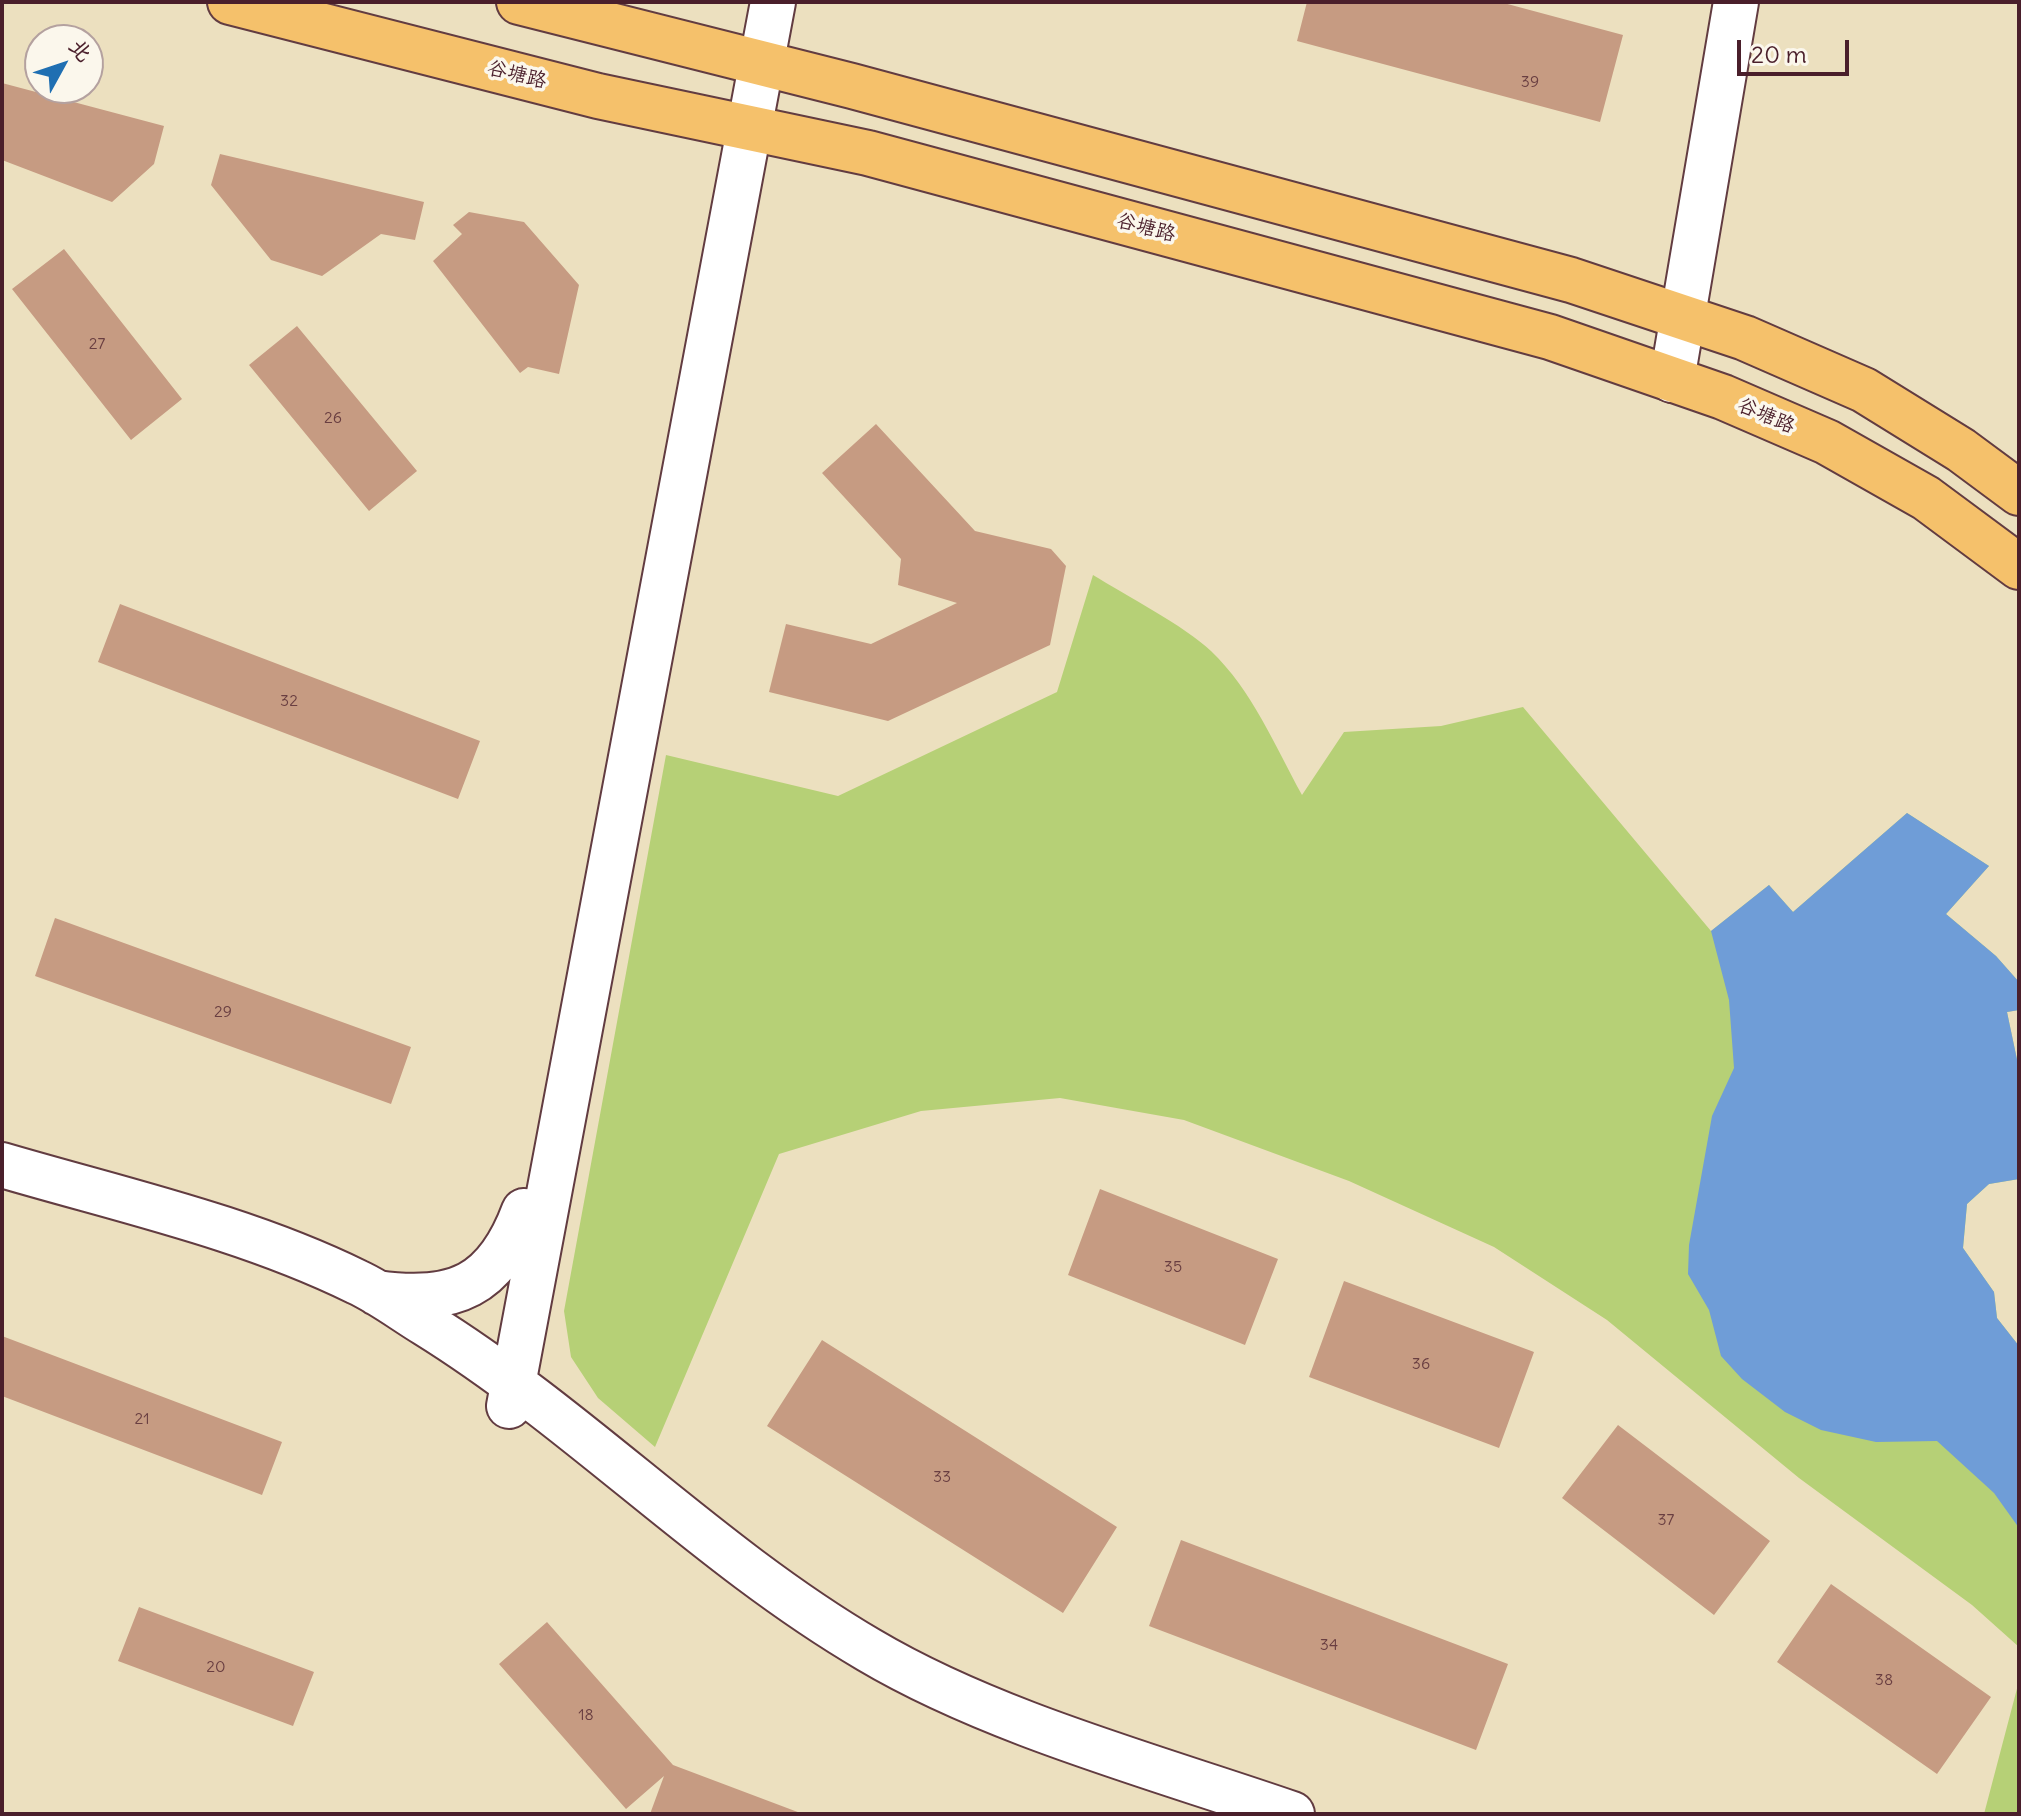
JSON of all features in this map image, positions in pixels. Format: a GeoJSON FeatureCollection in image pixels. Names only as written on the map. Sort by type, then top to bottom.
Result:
{"type":"FeatureCollection","features":[{"type":"Feature","properties":{"kind":"main road","name":"谷塘路"},"geometry":{"type":"LineString","coordinates":[[230,2],[598,96],[868,153],[1534,333],[1723,397],[1827,442],[1926,498],[2019,567]]}},
{"type":"Feature","properties":{"kind":"main road"},"geometry":{"type":"LineString","coordinates":[[519,2],[751,60],[1556,276],[1673,314],[1745,338],[1864,390],[1961,450],[2019,493]]}},
{"type":"Feature","properties":{"kind":"street"},"geometry":{"type":"LineString","coordinates":[[502,1387],[525,1317],[751,60],[752,2]]}},
{"type":"Feature","properties":{"kind":"street"},"geometry":{"type":"LineString","coordinates":[[751,60],[773,2]]}},
{"type":"Feature","properties":{"kind":"street"},"geometry":{"type":"LineString","coordinates":[[1673,314],[1715,2]]}},
{"type":"Feature","properties":{"kind":"street"},"geometry":{"type":"LineString","coordinates":[[1662,376],[1736,2]]}},
{"type":"Feature","properties":{"kind":"street"},"geometry":{"type":"LineString","coordinates":[[502,1387],[524,1211],[739,125]]}},
{"type":"Feature","properties":{"kind":"street"},"geometry":{"type":"LineString","coordinates":[[2,1165],[256,1239],[376,1293],[502,1387],[782,1620],[861,1670],[931,1708],[1003,1737],[1225,1814]]}},
{"type":"Feature","properties":{"kind":"street"},"geometry":{"type":"LineString","coordinates":[[2,1186],[250,1258],[349,1301],[431,1350],[566,1423],[795,1603],[870,1651],[939,1687],[1011,1716],[1292,1814]]}},
{"type":"Feature","properties":{"kind":"street"},"geometry":{"type":"LineString","coordinates":[[376,1293],[431,1296],[458,1291],[484,1279],[514,1237],[524,1211]]}},
{"type":"Feature","properties":{"kind":"street"},"geometry":{"type":"LineString","coordinates":[[525,1317],[532,1374],[566,1423]]}},
{"type":"Feature","properties":{"kind":"green space"},"geometry":{"type":"Polygon","coordinates":[[[1093,575],[1171,621],[1200,641],[1226,666],[1251,701],[1302,795],[1344,732],[1441,726],[1523,707],[1711,931],[1769,885],[1793,912],[1907,813],[1989,866],[1946,914],[1996,956],[2019,982],[2019,1010],[2007,1012],[2019,1069],[2019,1179],[1989,1184],[1967,1204],[1963,1248],[1994,1292],[1997,1318],[2019,1346],[2019,1647],[1972,1605],[1799,1478],[1607,1320],[1494,1247],[1349,1181],[1184,1120],[1060,1098],[921,1111],[779,1154],[655,1447],[598,1398],[571,1357],[564,1311],[666,755],[838,796],[1057,692],[1093,575]]]}},
{"type":"Feature","properties":{"kind":"green space"},"geometry":{"type":"Polygon","coordinates":[[[2019,1681],[2019,1814],[1984,1814],[2019,1681]]]}},
{"type":"Feature","properties":{"kind":"water"},"geometry":{"type":"Polygon","coordinates":[[[1907,813],[1989,866],[1946,914],[1996,956],[2019,982],[2019,1010],[2007,1012],[2019,1069],[2019,1179],[1989,1184],[1967,1204],[1963,1248],[1994,1292],[1997,1318],[2019,1346],[2019,1528],[1994,1493],[1937,1441],[1876,1442],[1821,1430],[1785,1412],[1742,1379],[1721,1356],[1709,1310],[1688,1274],[1689,1245],[1712,1116],[1734,1068],[1729,1000],[1711,931],[1769,885],[1793,912],[1907,813]]]}},
{"type":"Feature","properties":{"kind":"building"},"geometry":{"type":"Polygon","coordinates":[[[1307,2],[1500,2],[1623,35],[1600,122],[1297,41],[1307,2]]]}},
{"type":"Feature","properties":{"kind":"building"},"geometry":{"type":"Polygon","coordinates":[[[2,83],[24,89],[24,104],[81,104],[164,126],[154,164],[112,202],[2,160],[2,83]]]}},
{"type":"Feature","properties":{"kind":"building"},"geometry":{"type":"Polygon","coordinates":[[[220,154],[424,202],[415,240],[381,234],[322,276],[271,260],[211,185],[220,154]]]}},
{"type":"Feature","properties":{"kind":"building"},"geometry":{"type":"Polygon","coordinates":[[[469,212],[524,222],[579,285],[559,374],[528,367],[520,373],[433,261],[462,234],[453,225],[469,212]]]}},
{"type":"Feature","properties":{"kind":"building"},"geometry":{"type":"Polygon","coordinates":[[[64,249],[182,399],[131,440],[12,289],[64,249]]]}},
{"type":"Feature","properties":{"kind":"building"},"geometry":{"type":"Polygon","coordinates":[[[297,326],[417,471],[369,511],[249,365],[297,326]]]}},
{"type":"Feature","properties":{"kind":"building"},"geometry":{"type":"Polygon","coordinates":[[[876,424],[975,531],[1051,549],[1066,566],[1050,645],[888,721],[769,692],[786,624],[871,644],[957,603],[898,585],[901,559],[822,473],[876,424]]]}},
{"type":"Feature","properties":{"kind":"building"},"geometry":{"type":"Polygon","coordinates":[[[120,604],[480,741],[458,799],[98,662],[120,604]]]}},
{"type":"Feature","properties":{"kind":"building"},"geometry":{"type":"Polygon","coordinates":[[[55,918],[411,1047],[391,1104],[35,976],[55,918]]]}},
{"type":"Feature","properties":{"kind":"building"},"geometry":{"type":"Polygon","coordinates":[[[1100,1189],[1278,1259],[1245,1345],[1068,1275],[1100,1189]]]}},
{"type":"Feature","properties":{"kind":"building"},"geometry":{"type":"Polygon","coordinates":[[[1344,1281],[1534,1352],[1499,1448],[1309,1377],[1344,1281]]]}},
{"type":"Feature","properties":{"kind":"building"},"geometry":{"type":"Polygon","coordinates":[[[2,1336],[282,1442],[262,1495],[2,1396],[2,1336]]]}},
{"type":"Feature","properties":{"kind":"building"},"geometry":{"type":"Polygon","coordinates":[[[822,1340],[1117,1527],[1063,1613],[767,1426],[822,1340]]]}},
{"type":"Feature","properties":{"kind":"building"},"geometry":{"type":"Polygon","coordinates":[[[1618,1425],[1770,1541],[1714,1615],[1562,1498],[1618,1425]]]}},
{"type":"Feature","properties":{"kind":"building"},"geometry":{"type":"Polygon","coordinates":[[[1181,1540],[1508,1664],[1476,1750],[1149,1626],[1181,1540]]]}},
{"type":"Feature","properties":{"kind":"building"},"geometry":{"type":"Polygon","coordinates":[[[1831,1584],[1991,1697],[1937,1774],[1777,1662],[1831,1584]]]}},
{"type":"Feature","properties":{"kind":"building"},"geometry":{"type":"Polygon","coordinates":[[[139,1607],[314,1672],[293,1726],[118,1661],[139,1607]]]}},
{"type":"Feature","properties":{"kind":"building"},"geometry":{"type":"Polygon","coordinates":[[[547,1622],[673,1765],[803,1814],[650,1814],[664,1776],[626,1809],[499,1664],[547,1622]]]}}]}
